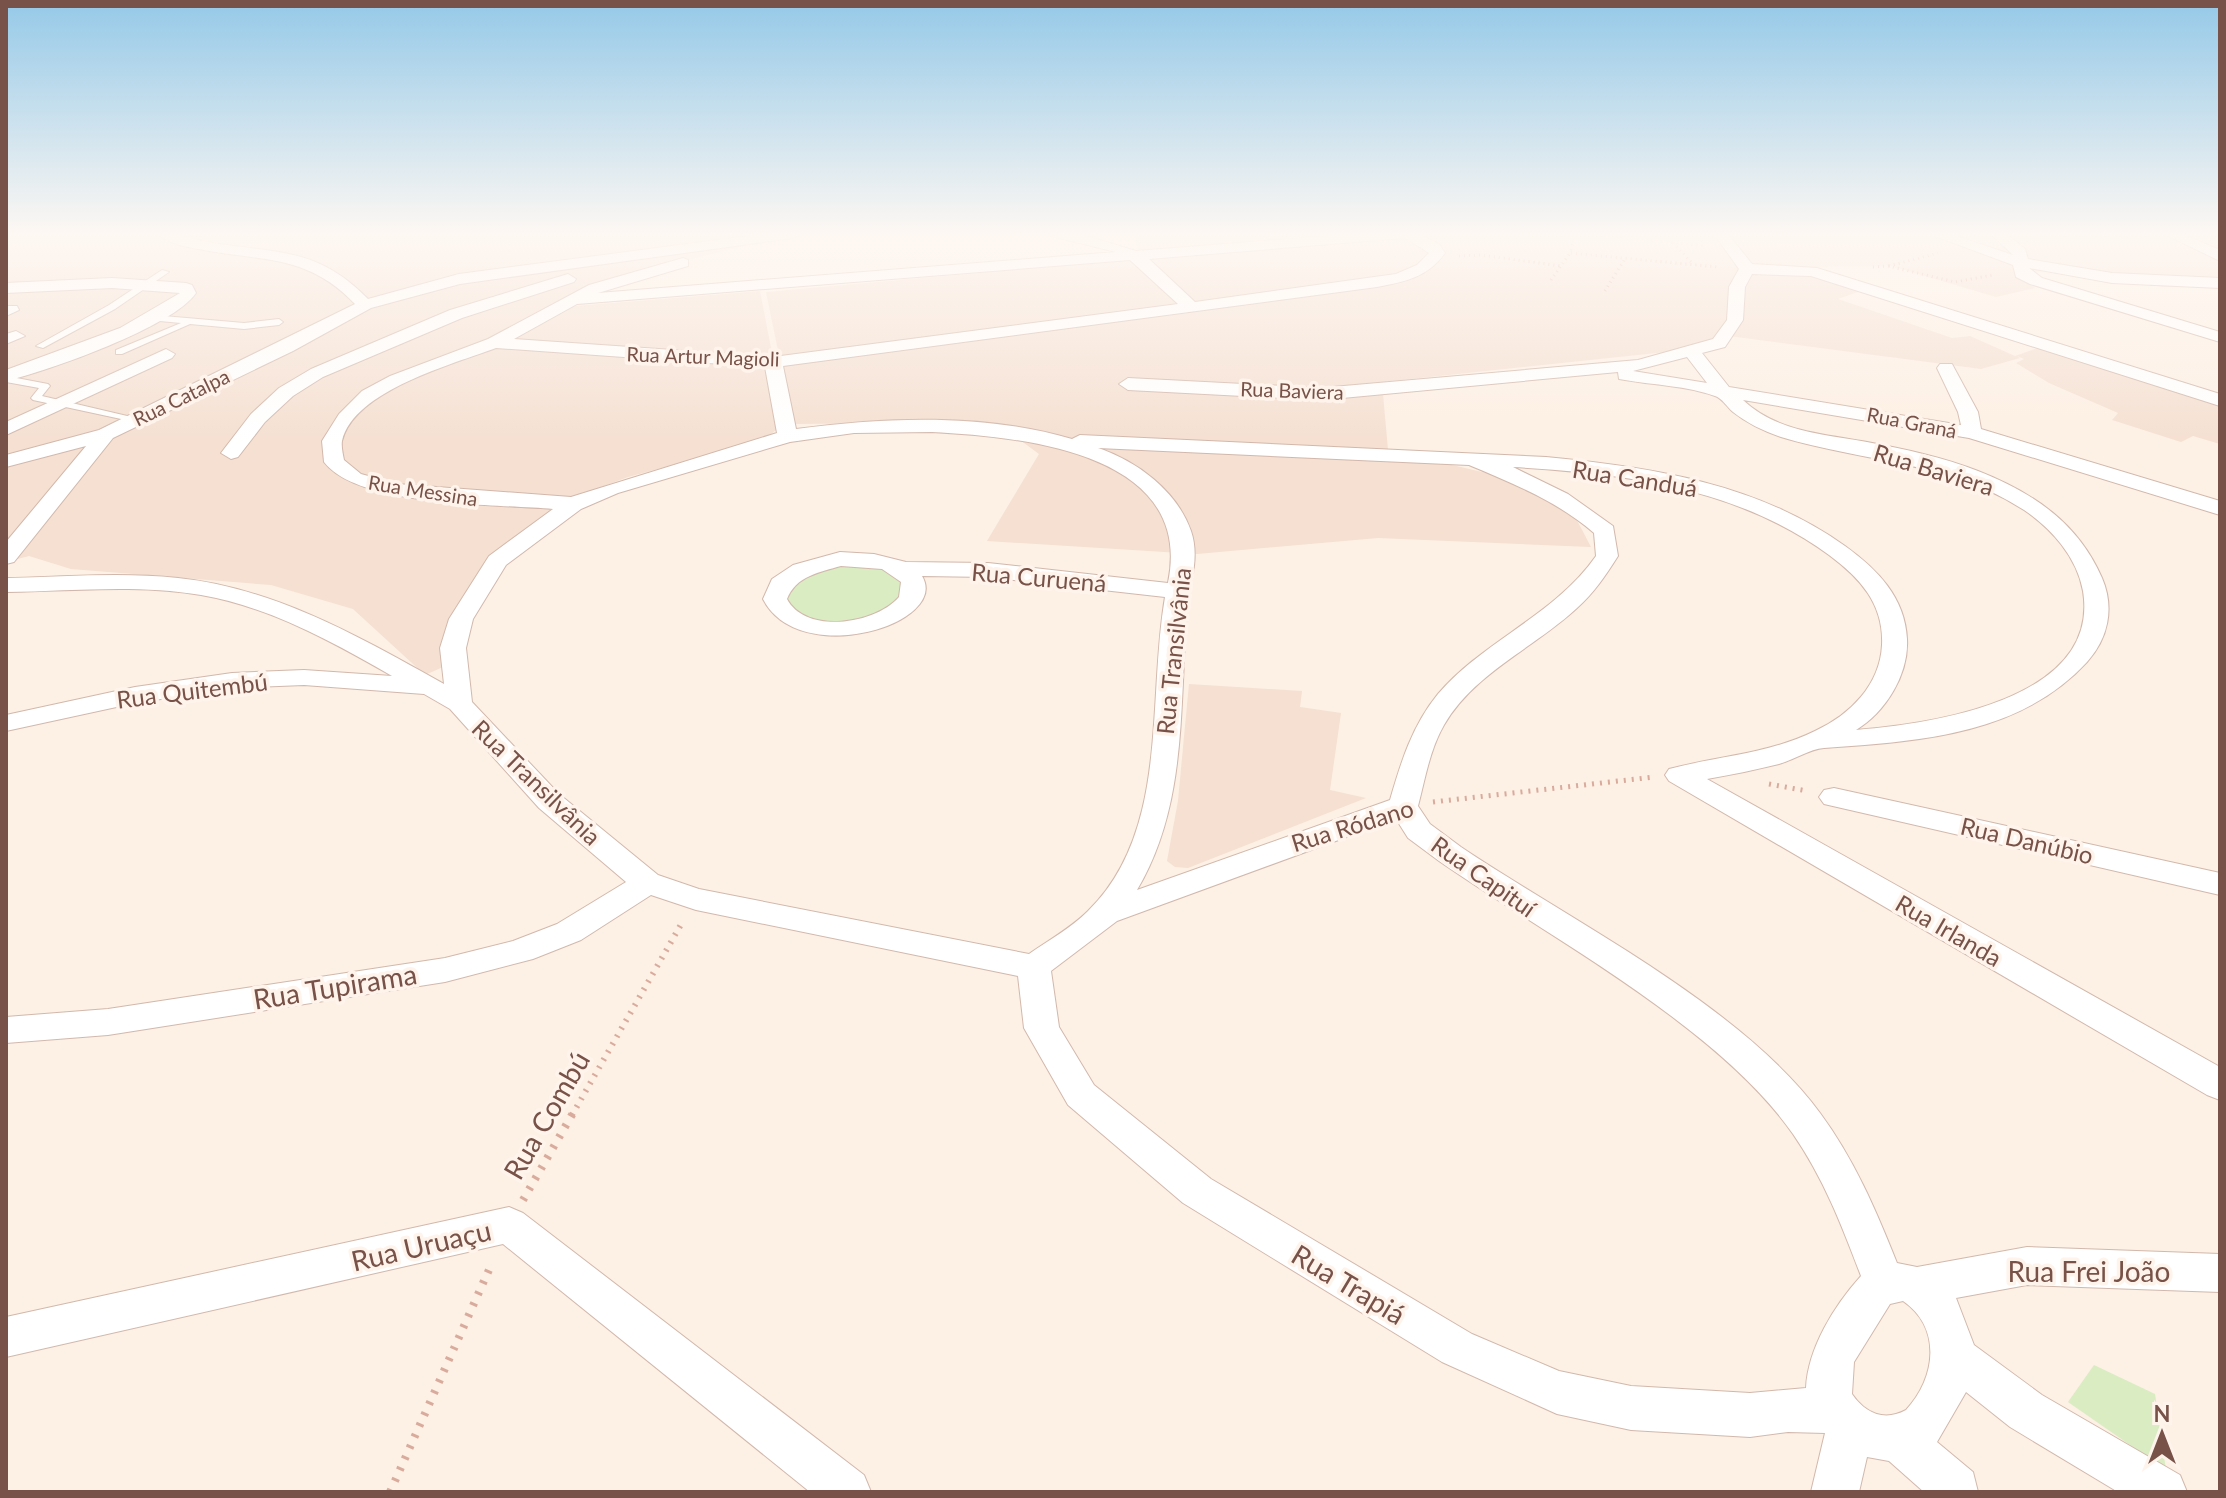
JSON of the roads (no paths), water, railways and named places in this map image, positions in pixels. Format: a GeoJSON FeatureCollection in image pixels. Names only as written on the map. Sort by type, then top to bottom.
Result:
{"type":"FeatureCollection","features":[{"type":"Feature","properties":{"kind":"street"},"geometry":{"type":"LineString","coordinates":[[6,378],[78,350],[176,304]]}},
{"type":"Feature","properties":{"kind":"street","name":"Rua Catalpa"},"geometry":{"type":"LineString","coordinates":[[6,557],[106,434],[287,347],[368,304]]}},
{"type":"Feature","properties":{"kind":"street"},"geometry":{"type":"LineString","coordinates":[[231,453],[258,418],[286,392],[317,373],[456,314],[488,304]]}},
{"type":"Feature","properties":{"kind":"street","name":"Rua Messina"},"geometry":{"type":"LineString","coordinates":[[564,304],[494,343],[396,380],[369,395],[346,418],[332,441],[334,462],[354,478],[396,490],[573,504]]}},
{"type":"Feature","properties":{"kind":"street"},"geometry":{"type":"LineString","coordinates":[[1187,304],[1192,309]]}},
{"type":"Feature","properties":{"kind":"street","name":"Rua Artur Magioli"},"geometry":{"type":"LineString","coordinates":[[494,343],[773,362],[1228,304]]}},
{"type":"Feature","properties":{"kind":"street","name":"Rua Baviera"},"geometry":{"type":"LineString","coordinates":[[1128,384],[1321,394],[1639,365],[1714,347],[1725,337],[1735,320],[1736,304]]}},
{"type":"Feature","properties":{"kind":"street"},"geometry":{"type":"LineString","coordinates":[[1916,304],[2220,400]]}},
{"type":"Feature","properties":{"kind":"street"},"geometry":{"type":"LineString","coordinates":[[2111,304],[2220,337]]}},
{"type":"Feature","properties":{"kind":"street","name":"Rua Baviera"},"geometry":{"type":"LineString","coordinates":[[1693,353],[1722,390],[1762,423],[1909,458],[2004,490],[2060,530],[2089,567],[2098,602],[2096,619],[2086,648],[2049,685],[1995,713],[1955,724],[1887,736],[1820,742]]}},
{"type":"Feature","properties":{"kind":"street"},"geometry":{"type":"LineString","coordinates":[[6,429],[166,354]]}},
{"type":"Feature","properties":{"kind":"street"},"geometry":{"type":"LineString","coordinates":[[773,362],[788,436]]}},
{"type":"Feature","properties":{"kind":"street"},"geometry":{"type":"LineString","coordinates":[[1946,368],[1968,412],[1972,433]]}},
{"type":"Feature","properties":{"kind":"street","name":"Rua Graná"},"geometry":{"type":"LineString","coordinates":[[1596,370],[1972,433],[2220,508]]}},
{"type":"Feature","properties":{"kind":"street"},"geometry":{"type":"LineString","coordinates":[[6,412],[36,398]]}},
{"type":"Feature","properties":{"kind":"street","name":"Rua Transilvânia"},"geometry":{"type":"LineString","coordinates":[[854,427],[911,427],[1055,440],[1123,466],[1164,501],[1179,528],[1184,551],[1177,591],[1159,790],[1137,864],[1105,913],[1034,967],[696,899],[647,883],[549,801],[459,703],[453,648],[461,619],[476,589],[497,561],[573,504],[611,489],[788,436],[854,427]]}},
{"type":"Feature","properties":{"kind":"street"},"geometry":{"type":"LineString","coordinates":[[6,461],[106,434]]}},
{"type":"Feature","properties":{"kind":"street","name":"Rua Canduá"},"geometry":{"type":"LineString","coordinates":[[1055,440],[1605,470],[1682,483],[1784,516],[1847,555],[1870,577],[1894,621],[1894,648],[1888,677],[1854,721],[1820,742],[1692,773]]}},
{"type":"Feature","properties":{"kind":"street"},"geometry":{"type":"LineString","coordinates":[[1403,806],[1431,724],[1452,696],[1585,585],[1607,556],[1605,531],[1578,508],[1512,473],[1477,461]]}},
{"type":"Feature","properties":{"kind":"street","name":"Rua Curuená"},"geometry":{"type":"LineString","coordinates":[[901,569],[912,579],[914,591],[909,603],[874,624],[825,629],[785,617],[775,606],[775,594],[782,582],[817,563],[863,559],[901,569],[988,570],[1177,591]]}},
{"type":"Feature","properties":{"kind":"street"},"geometry":{"type":"LineString","coordinates":[[6,585],[158,585],[200,588],[241,597],[328,629],[459,703]]}},
{"type":"Feature","properties":{"kind":"street","name":"Rua Quitembú"},"geometry":{"type":"LineString","coordinates":[[6,723],[139,693],[213,682],[269,678],[428,686]]}},
{"type":"Feature","properties":{"kind":"street","name":"Rua Irlanda"},"geometry":{"type":"LineString","coordinates":[[1692,773],[2220,1085]]}},
{"type":"Feature","properties":{"kind":"street","name":"Rua Danúbio"},"geometry":{"type":"LineString","coordinates":[[1834,797],[2220,884]]}},
{"type":"Feature","properties":{"kind":"street","name":"Rua Ródano"},"geometry":{"type":"LineString","coordinates":[[1105,913],[1403,806]]}},
{"type":"Feature","properties":{"kind":"street","name":"Rua Capituí"},"geometry":{"type":"LineString","coordinates":[[1403,806],[1419,831],[1682,1010],[1760,1072],[1806,1124],[1830,1159],[1859,1219],[1919,1287],[1950,1334],[1952,1367]]}},
{"type":"Feature","properties":{"kind":"street","name":"Rua Tupirama"},"geometry":{"type":"LineString","coordinates":[[6,1030],[108,1022],[445,970],[521,951],[569,932],[647,883]]}},
{"type":"Feature","properties":{"kind":"street","name":"Rua Trapiá"},"geometry":{"type":"LineString","coordinates":[[1034,967],[1042,1028],[1081,1095],[1197,1191],[1457,1348],[1557,1392],[1631,1408],[1857,1420]]}},
{"type":"Feature","properties":{"kind":"street","name":"Rua Uruaçu"},"geometry":{"type":"LineString","coordinates":[[6,1337],[509,1225],[847,1492]]}},
{"type":"Feature","properties":{"kind":"street","name":"Rua Frei João"},"geometry":{"type":"LineString","coordinates":[[1919,1287],[2027,1266],[2220,1273]]}},
{"type":"Feature","properties":{"kind":"street"},"geometry":{"type":"LineString","coordinates":[[1919,1287],[1868,1299],[1829,1369],[1857,1420],[1958,1490]]}},
{"type":"Feature","properties":{"kind":"street"},"geometry":{"type":"LineString","coordinates":[[1837,1488],[1857,1420],[1952,1367],[2163,1492]]}},
{"type":"Feature","properties":{"kind":"lane"},"geometry":{"type":"LineString","coordinates":[[78,350],[40,346],[113,304]]}},
{"type":"Feature","properties":{"kind":"lane"},"geometry":{"type":"LineString","coordinates":[[159,314],[190,322],[244,326],[279,322]]}},
{"type":"Feature","properties":{"kind":"lane"},"geometry":{"type":"LineString","coordinates":[[119,352],[190,322]]}},
{"type":"Feature","properties":{"kind":"lane"},"geometry":{"type":"LineString","coordinates":[[6,378],[45,386],[36,398]]}},
{"type":"Feature","properties":{"kind":"lane"},"geometry":{"type":"LineString","coordinates":[[36,398],[63,401],[135,419]]}}]}
